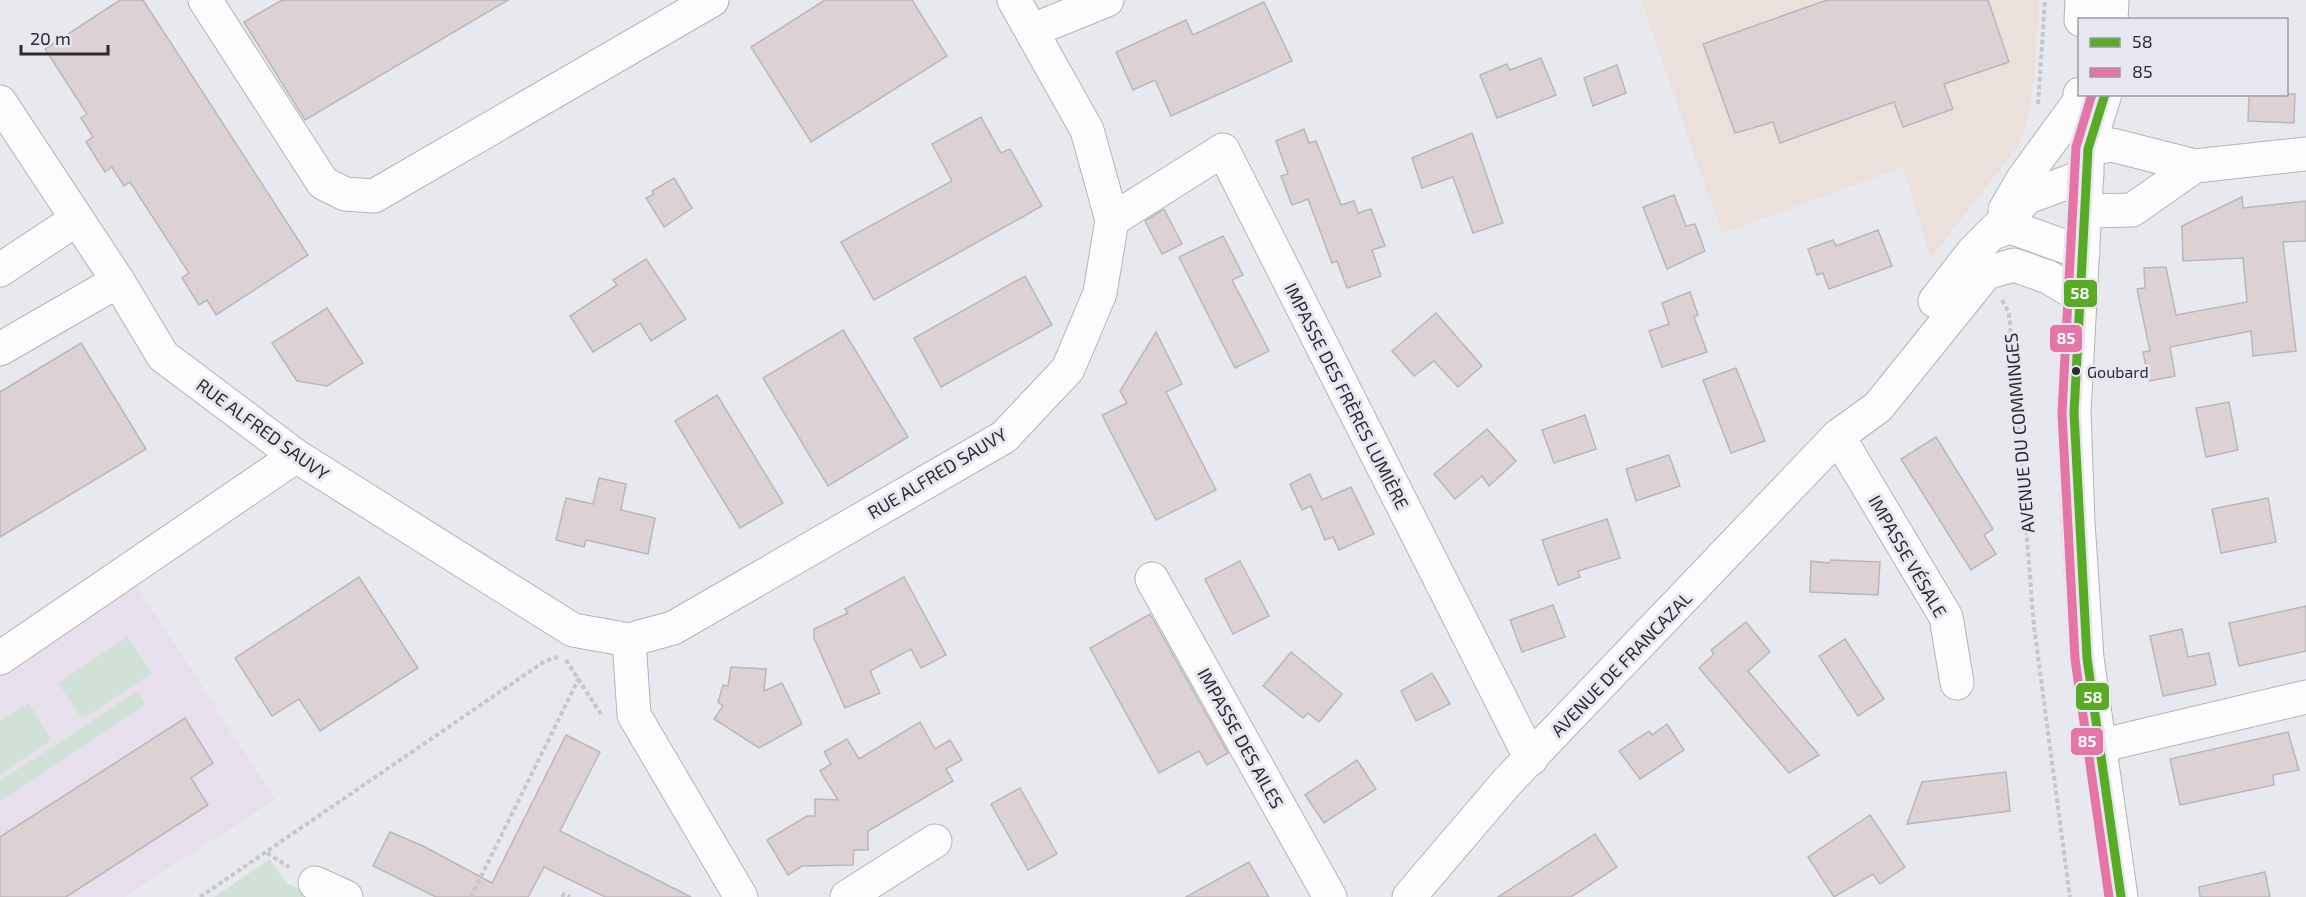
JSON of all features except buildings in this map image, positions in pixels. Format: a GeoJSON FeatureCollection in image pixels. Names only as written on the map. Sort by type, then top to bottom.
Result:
{"type":"FeatureCollection","features":[{"type":"Feature","properties":{"kind":"street"},"geometry":{"type":"LineString","coordinates":[[205,0],[323,183],[345,194],[374,196],[712,0]]}},
{"type":"Feature","properties":{"kind":"street","name":"RUE ALFRED SAUVY"},"geometry":{"type":"LineString","coordinates":[[0,102],[118,280],[163,356],[296,456],[573,630],[629,640],[673,628],[1004,437],[1068,369],[1100,293],[1112,220],[1087,130],[1033,30],[1014,0]]}},
{"type":"Feature","properties":{"kind":"street"},"geometry":{"type":"LineString","coordinates":[[1033,30],[1107,0]]}},
{"type":"Feature","properties":{"kind":"street"},"geometry":{"type":"LineString","coordinates":[[2081,18],[2082,0]]}},
{"type":"Feature","properties":{"kind":"street"},"geometry":{"type":"LineString","coordinates":[[2111,18],[2112,0]]}},
{"type":"Feature","properties":{"kind":"street"},"geometry":{"type":"LineString","coordinates":[[2088,97],[2085,211],[2074,413],[2078,522],[2087,658],[2121,897]]}},
{"type":"Feature","properties":{"kind":"street","name":"AVENUE DE FRANCAZAL"},"geometry":{"type":"LineString","coordinates":[[1992,233],[2023,179],[2088,97]]}},
{"type":"Feature","properties":{"kind":"street","name":"AVENUE DE FRANCAZAL"},"geometry":{"type":"LineString","coordinates":[[1838,436],[1859,397],[1972,252],[2028,198],[2112,145],[2195,166]]}},
{"type":"Feature","properties":{"kind":"street","name":"IMPASSE DES FRÈRES LUMIÈRE"},"geometry":{"type":"LineString","coordinates":[[1112,220],[1223,150],[1531,759]]}},
{"type":"Feature","properties":{"kind":"street"},"geometry":{"type":"LineString","coordinates":[[2085,211],[2132,210],[2195,166],[2306,154]]}},
{"type":"Feature","properties":{"kind":"street"},"geometry":{"type":"LineString","coordinates":[[0,270],[77,219]]}},
{"type":"Feature","properties":{"kind":"street"},"geometry":{"type":"LineString","coordinates":[[1992,233],[2010,227],[2083,253]]}},
{"type":"Feature","properties":{"kind":"street"},"geometry":{"type":"LineString","coordinates":[[1986,273],[2014,265],[2048,278],[2080,296]]}},
{"type":"Feature","properties":{"kind":"street","name":"AVENUE DE FRANCAZAL"},"geometry":{"type":"LineString","coordinates":[[1409,897],[1457,838],[1838,436],[1878,407],[1986,273]]}},
{"type":"Feature","properties":{"kind":"street"},"geometry":{"type":"LineString","coordinates":[[0,349],[118,280]]}},
{"type":"Feature","properties":{"kind":"street","name":"IMPASSE VÉSALE"},"geometry":{"type":"LineString","coordinates":[[1838,436],[1946,617],[1957,683]]}},
{"type":"Feature","properties":{"kind":"street"},"geometry":{"type":"LineString","coordinates":[[0,658],[296,456]]}},
{"type":"Feature","properties":{"kind":"street","name":"IMPASSE DES AILES"},"geometry":{"type":"LineString","coordinates":[[1152,579],[1330,897]]}},
{"type":"Feature","properties":{"kind":"street"},"geometry":{"type":"LineString","coordinates":[[629,640],[634,715],[741,897]]}},
{"type":"Feature","properties":{"kind":"street"},"geometry":{"type":"LineString","coordinates":[[2099,746],[2306,697]]}},
{"type":"Feature","properties":{"kind":"street"},"geometry":{"type":"LineString","coordinates":[[848,897],[934,841]]}},
{"type":"Feature","properties":{"kind":"street"},"geometry":{"type":"LineString","coordinates":[[315,883],[346,897]]}},
{"type":"Feature","properties":{"kind":"path"},"geometry":{"type":"LineString","coordinates":[[2037,108],[2045,0]]}},
{"type":"Feature","properties":{"kind":"path","name":"AVENUE DU COMMINGES"},"geometry":{"type":"LineString","coordinates":[[1986,273],[2009,313],[2034,627],[2070,897]]}},
{"type":"Feature","properties":{"kind":"path"},"geometry":{"type":"LineString","coordinates":[[200,897],[545,661],[564,656]]}},
{"type":"Feature","properties":{"kind":"path"},"geometry":{"type":"LineString","coordinates":[[471,897],[579,678]]}},
{"type":"Feature","properties":{"kind":"path"},"geometry":{"type":"LineString","coordinates":[[562,897],[564,894],[570,897]]}},
{"type":"Feature","properties":{"kind":"shaded area"},"geometry":{"type":"Polygon","coordinates":[[[1641,0],[2039,0],[2034,78],[2027,123],[2019,145],[1931,258],[1903,167],[1722,234],[1641,0]]]}},
{"type":"Feature","properties":{"kind":"shaded area"},"geometry":{"type":"Polygon","coordinates":[[[119,558],[275,799],[125,897],[0,897],[0,638],[119,558]]]}},
{"type":"Feature","properties":{"kind":"green space"},"geometry":{"type":"Polygon","coordinates":[[[128,637],[152,673],[82,719],[58,683],[128,637]]]}},
{"type":"Feature","properties":{"kind":"green space"},"geometry":{"type":"Polygon","coordinates":[[[137,691],[146,704],[0,801],[0,781],[137,691]]]}},
{"type":"Feature","properties":{"kind":"green space"},"geometry":{"type":"Polygon","coordinates":[[[29,703],[52,740],[0,774],[0,721],[29,703]]]}},
{"type":"Feature","properties":{"kind":"green space"},"geometry":{"type":"Polygon","coordinates":[[[270,859],[286,883],[311,894],[310,897],[214,897],[270,859]]]}},
{"type":"Feature","properties":{"kind":"transit line","name":"85"},"geometry":{"type":"LineString","coordinates":[[2091,96],[2076,147],[2062,413],[2075,659],[2109,897]]}},
{"type":"Feature","properties":{"kind":"transit line","name":"58"},"geometry":{"type":"LineString","coordinates":[[2104,96],[2088,149],[2074,413],[2087,658],[2121,897]]}},
{"type":"Feature","properties":{"kind":"place","name":"Goubard"},"geometry":{"type":"Point","coordinates":[2076,371]}}]}
